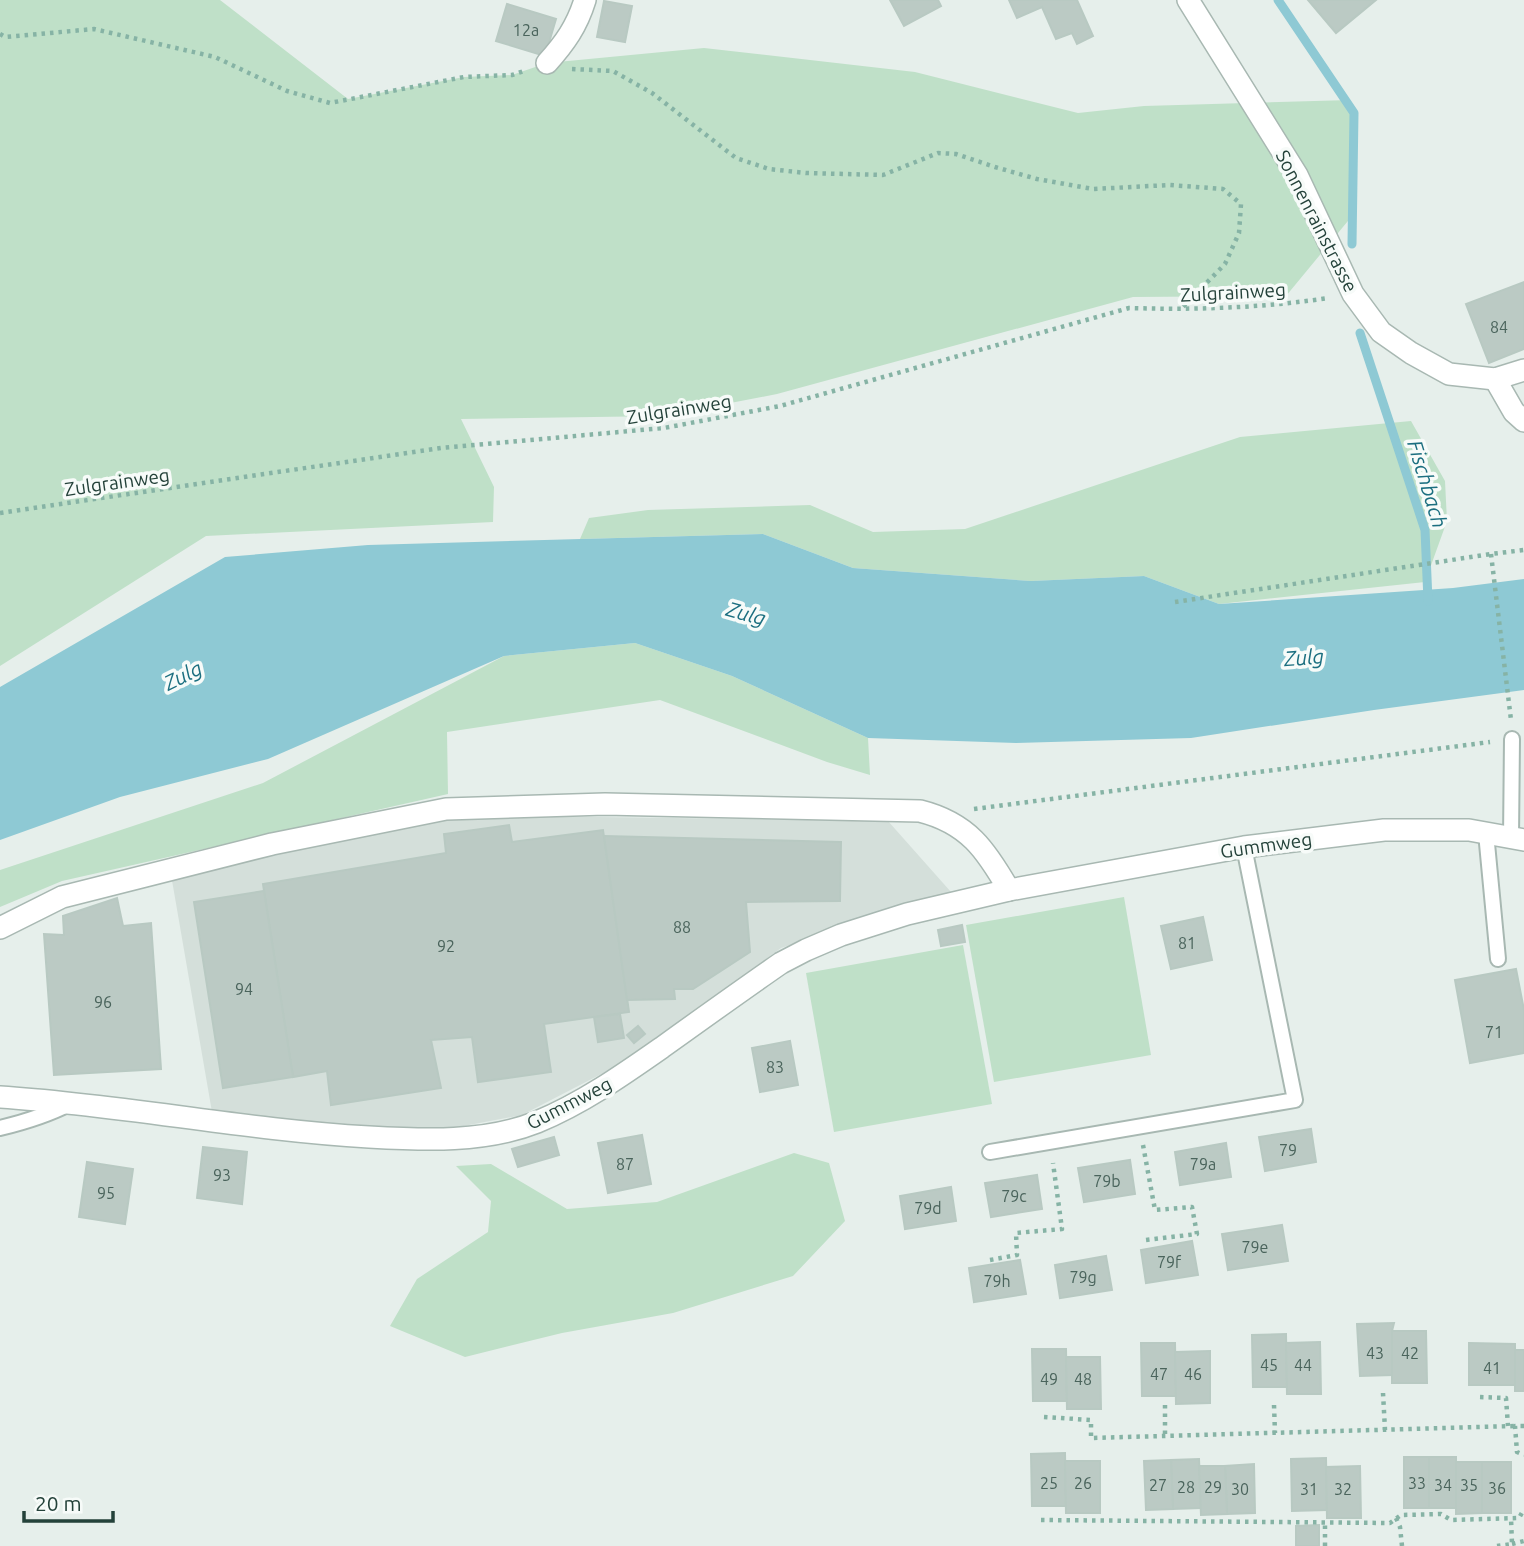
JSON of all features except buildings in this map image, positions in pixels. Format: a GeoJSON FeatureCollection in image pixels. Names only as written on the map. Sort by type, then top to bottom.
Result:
{"type":"FeatureCollection","features":[{"type":"Feature","properties":{"kind":"street"},"geometry":{"type":"LineString","coordinates":[[557,66],[585,0]]}},
{"type":"Feature","properties":{"kind":"street","name":"Sonnenrainstrasse"},"geometry":{"type":"LineString","coordinates":[[1188,0],[1297,175],[1353,294],[1381,332],[1411,353],[1449,374],[1495,379]]}},
{"type":"Feature","properties":{"kind":"street"},"geometry":{"type":"LineString","coordinates":[[1524,370],[1495,379],[1514,412],[1524,421]]}},
{"type":"Feature","properties":{"kind":"street"},"geometry":{"type":"LineString","coordinates":[[0,928],[62,897],[272,844],[446,809],[605,804],[920,811],[958,827],[976,842],[991,858],[1009,890]]}},
{"type":"Feature","properties":{"kind":"street","name":"Gummweg"},"geometry":{"type":"LineString","coordinates":[[0,1097],[72,1103],[333,1135],[414,1140],[479,1137],[537,1122],[574,1104],[617,1079],[781,963],[841,935],[907,914],[1009,890],[1244,847],[1384,830],[1469,830],[1517,839]]}},
{"type":"Feature","properties":{"kind":"lane"},"geometry":{"type":"LineString","coordinates":[[1512,739],[1517,839]]}},
{"type":"Feature","properties":{"kind":"lane"},"geometry":{"type":"LineString","coordinates":[[1486,833],[1498,959]]}},
{"type":"Feature","properties":{"kind":"lane"},"geometry":{"type":"LineString","coordinates":[[990,1152],[1295,1100],[1244,847]]}},
{"type":"Feature","properties":{"kind":"lane"},"geometry":{"type":"LineString","coordinates":[[0,1128],[51,1114],[72,1103]]}},
{"type":"Feature","properties":{"kind":"path"},"geometry":{"type":"LineString","coordinates":[[0,34],[5,37],[94,29],[215,58],[287,91],[330,103],[464,77],[512,75],[557,66],[613,72],[652,93],[736,158],[769,169],[883,175],[938,153],[956,154],[1037,179],[1093,189],[1170,184],[1223,189],[1241,204],[1239,233],[1225,264],[1181,310]]}},
{"type":"Feature","properties":{"kind":"path","name":"Zulgrainweg"},"geometry":{"type":"LineString","coordinates":[[0,513],[441,448],[664,428],[780,406],[1129,308],[1181,310],[1285,305],[1353,294]]}},
{"type":"Feature","properties":{"kind":"path"},"geometry":{"type":"LineString","coordinates":[[1175,602],[1524,550]]}},
{"type":"Feature","properties":{"kind":"path"},"geometry":{"type":"LineString","coordinates":[[1491,554],[1511,716]]}},
{"type":"Feature","properties":{"kind":"path"},"geometry":{"type":"LineString","coordinates":[[974,809],[1512,739]]}},
{"type":"Feature","properties":{"kind":"path"},"geometry":{"type":"LineString","coordinates":[[1140,1127],[1155,1210],[1192,1207],[1197,1234],[1146,1240]]}},
{"type":"Feature","properties":{"kind":"path"},"geometry":{"type":"LineString","coordinates":[[990,1260],[1017,1255],[1016,1233],[1062,1229],[1051,1142]]}},
{"type":"Feature","properties":{"kind":"path"},"geometry":{"type":"LineString","coordinates":[[1383,1393],[1385,1430]]}},
{"type":"Feature","properties":{"kind":"path"},"geometry":{"type":"LineString","coordinates":[[1480,1397],[1506,1398],[1508,1426]]}},
{"type":"Feature","properties":{"kind":"path"},"geometry":{"type":"LineString","coordinates":[[1166,1405],[1166,1436]]}},
{"type":"Feature","properties":{"kind":"path"},"geometry":{"type":"LineString","coordinates":[[1274,1405],[1275,1433]]}},
{"type":"Feature","properties":{"kind":"path"},"geometry":{"type":"LineString","coordinates":[[1044,1417],[1091,1420],[1091,1438],[1524,1426]]}},
{"type":"Feature","properties":{"kind":"path"},"geometry":{"type":"LineString","coordinates":[[1516,1426],[1517,1452],[1524,1455]]}},
{"type":"Feature","properties":{"kind":"path"},"geometry":{"type":"LineString","coordinates":[[1041,1520],[1390,1523],[1401,1515],[1441,1514],[1451,1520],[1519,1518],[1524,1510]]}},
{"type":"Feature","properties":{"kind":"path"},"geometry":{"type":"LineString","coordinates":[[1396,1518],[1402,1546]]}},
{"type":"Feature","properties":{"kind":"path"},"geometry":{"type":"LineString","coordinates":[[1511,1518],[1512,1544]]}},
{"type":"Feature","properties":{"kind":"path"},"geometry":{"type":"LineString","coordinates":[[1325,1521],[1325,1546]]}},
{"type":"Feature","properties":{"kind":"path"},"geometry":{"type":"LineString","coordinates":[[1497,1546],[1524,1541]]}},
{"type":"Feature","properties":{"kind":"shaded area"},"geometry":{"type":"Polygon","coordinates":[[[460,815],[888,821],[951,892],[781,948],[638,1055],[522,1115],[421,1134],[212,1112],[169,863],[460,815]]]}},
{"type":"Feature","properties":{"kind":"green space"},"geometry":{"type":"Polygon","coordinates":[[[0,0],[220,0],[348,99],[464,77],[512,75],[547,63],[704,48],[915,72],[1078,113],[1144,106],[1350,100],[1357,210],[1286,296],[1133,297],[777,394],[663,416],[461,419],[494,487],[493,522],[206,536],[0,666],[0,0]]]}},
{"type":"Feature","properties":{"kind":"green space"},"geometry":{"type":"Polygon","coordinates":[[[1411,421],[1445,481],[1447,521],[1425,582],[1219,604],[1144,576],[1031,581],[853,568],[763,534],[580,539],[589,518],[648,510],[810,505],[873,532],[965,529],[1240,437],[1411,421]]]}},
{"type":"Feature","properties":{"kind":"green space"},"geometry":{"type":"Polygon","coordinates":[[[635,643],[732,676],[868,738],[870,775],[827,762],[660,700],[447,732],[448,794],[62,881],[0,907],[0,870],[263,783],[504,656],[635,643]]]}},
{"type":"Feature","properties":{"kind":"green space"},"geometry":{"type":"Polygon","coordinates":[[[1124,897],[1151,1055],[994,1082],[966,925],[1124,897]]]}},
{"type":"Feature","properties":{"kind":"green space"},"geometry":{"type":"Polygon","coordinates":[[[963,945],[992,1104],[834,1132],[806,973],[963,945]]]}},
{"type":"Feature","properties":{"kind":"green space"},"geometry":{"type":"Polygon","coordinates":[[[794,1153],[829,1163],[845,1221],[793,1276],[673,1313],[562,1333],[465,1357],[390,1326],[417,1279],[488,1232],[491,1201],[456,1166],[491,1164],[567,1209],[657,1202],[794,1153]]]}},
{"type":"Feature","properties":{"kind":"water","name":"Zulg"},"geometry":{"type":"Polygon","coordinates":[[[763,534],[853,568],[1031,581],[1144,576],[1219,604],[1453,588],[1524,579],[1524,690],[1191,738],[1016,743],[868,738],[732,676],[635,643],[504,656],[268,759],[120,797],[0,840],[0,687],[225,557],[368,545],[763,534]]]}},
{"type":"Feature","properties":{"kind":"waterway","name":"Fischbach"},"geometry":{"type":"LineString","coordinates":[[1278,0],[1354,113],[1352,244]]}},
{"type":"Feature","properties":{"kind":"waterway","name":"Fischbach"},"geometry":{"type":"LineString","coordinates":[[1360,333],[1425,530],[1428,601]]}}]}
